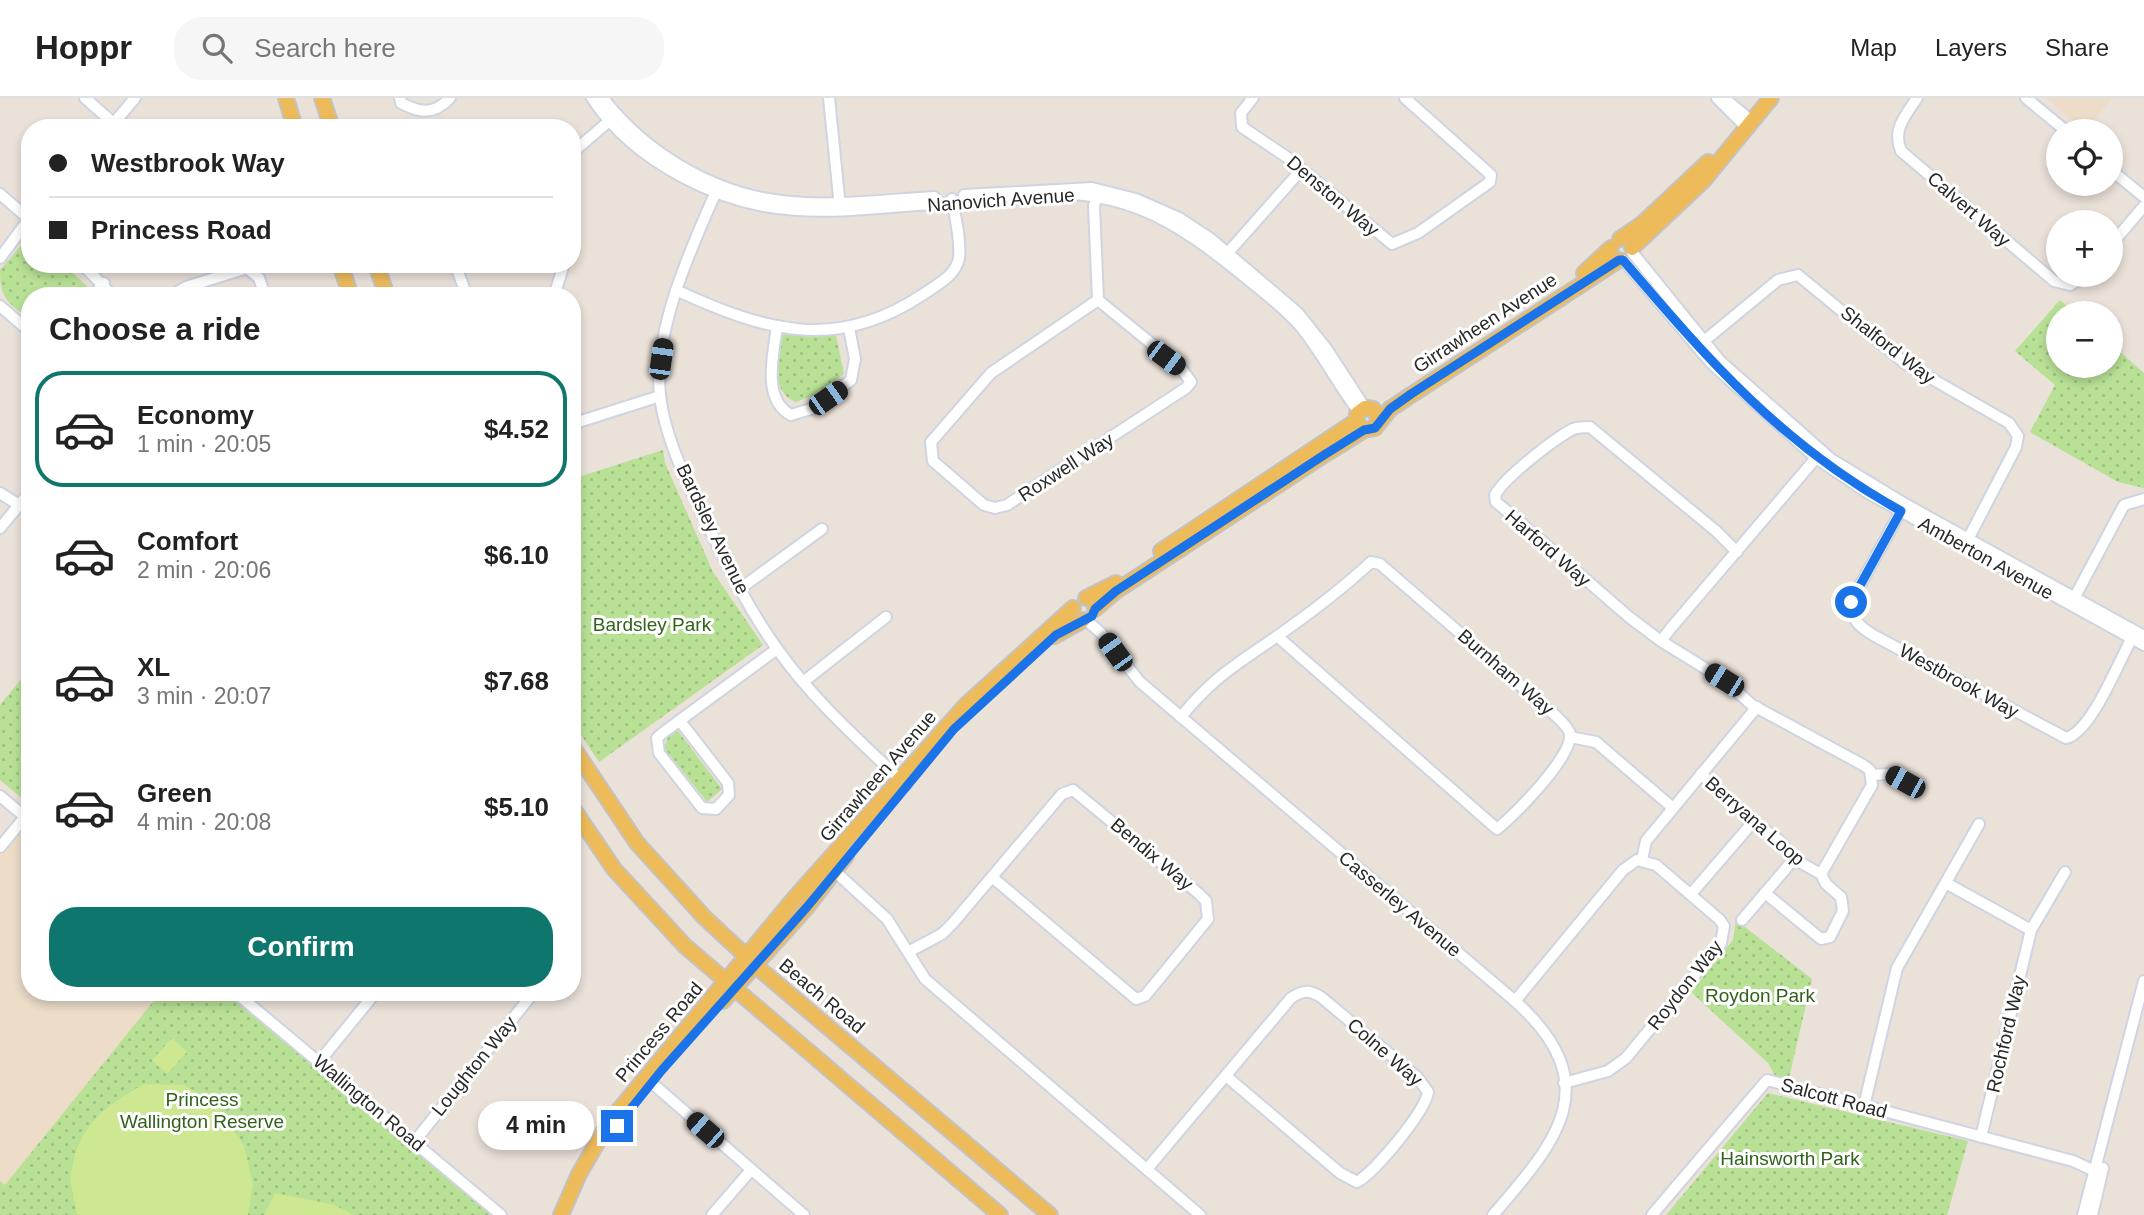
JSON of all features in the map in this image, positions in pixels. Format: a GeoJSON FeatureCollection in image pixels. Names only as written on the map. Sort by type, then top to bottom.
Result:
{"type":"FeatureCollection","features":[{"type":"Feature","properties":{"kind":"main road"},"geometry":{"type":"LineString","coordinates":[[286,98],[292,119]]}},
{"type":"Feature","properties":{"kind":"main road"},"geometry":{"type":"LineString","coordinates":[[322,98],[328,119]]}},
{"type":"Feature","properties":{"kind":"main road","name":"Girrawheen Avenue"},"geometry":{"type":"LineString","coordinates":[[1747,123],[1760,98]]}},
{"type":"Feature","properties":{"kind":"main road","name":"Girrawheen Avenue"},"geometry":{"type":"LineString","coordinates":[[902,782],[977,705],[1056,635],[1387,401],[1592,268],[1623,251],[1703,181],[1747,123],[1771,98]]}},
{"type":"Feature","properties":{"kind":"main road","name":"Girrawheen Avenue"},"geometry":{"type":"LineString","coordinates":[[729,986],[751,961],[792,901],[830,868],[966,705],[1073,608],[1075,615],[1089,612]]}},
{"type":"Feature","properties":{"kind":"main road","name":"Beach Road"},"geometry":{"type":"LineString","coordinates":[[581,759],[637,843],[704,917],[751,961],[1050,1215]]}},
{"type":"Feature","properties":{"kind":"main road"},"geometry":{"type":"LineString","coordinates":[[581,820],[614,870],[685,946],[1000,1215]]}},
{"type":"Feature","properties":{"kind":"main road","name":"Princess Road"},"geometry":{"type":"LineString","coordinates":[[562,1215],[579,1174],[604,1130],[729,986]]}},
{"type":"Feature","properties":{"kind":"main road","name":"Princess Road"},"geometry":{"type":"LineString","coordinates":[[571,1215],[587,1178],[648,1080]]}},
{"type":"Feature","properties":{"kind":"street"},"geometry":{"type":"LineString","coordinates":[[85,98],[109,119]]}},
{"type":"Feature","properties":{"kind":"street"},"geometry":{"type":"LineString","coordinates":[[120,119],[135,98]]}},
{"type":"Feature","properties":{"kind":"street"},"geometry":{"type":"LineString","coordinates":[[400,98],[401,103],[419,112],[440,109],[450,98]]}},
{"type":"Feature","properties":{"kind":"street","name":"Nanovich Avenue"},"geometry":{"type":"LineString","coordinates":[[592,98],[647,154],[718,188],[772,207],[1097,193],[1173,222],[1226,256],[1296,322],[1365,417]]}},
{"type":"Feature","properties":{"kind":"street","name":"Nanovich Avenue"},"geometry":{"type":"LineString","coordinates":[[603,98],[613,118]]}},
{"type":"Feature","properties":{"kind":"street"},"geometry":{"type":"LineString","coordinates":[[829,98],[840,206]]}},
{"type":"Feature","properties":{"kind":"street","name":"Denston Way"},"geometry":{"type":"LineString","coordinates":[[1253,98],[1241,113],[1239,120],[1242,127],[1302,169],[1392,244],[1408,239],[1490,182],[1490,175],[1485,167],[1405,98]]}},
{"type":"Feature","properties":{"kind":"street","name":"Calvert Way"},"geometry":{"type":"LineString","coordinates":[[1916,98],[1898,128],[1896,140],[1901,151],[2046,274]]}},
{"type":"Feature","properties":{"kind":"street"},"geometry":{"type":"LineString","coordinates":[[2026,98],[2051,119]]}},
{"type":"Feature","properties":{"kind":"street"},"geometry":{"type":"LineString","coordinates":[[1719,100],[1725,110],[1747,123]]}},
{"type":"Feature","properties":{"kind":"street"},"geometry":{"type":"LineString","coordinates":[[581,145],[613,118]]}},
{"type":"Feature","properties":{"kind":"street"},"geometry":{"type":"LineString","coordinates":[[1226,256],[1302,169]]}},
{"type":"Feature","properties":{"kind":"street"},"geometry":{"type":"LineString","coordinates":[[2123,180],[2144,197]]}},
{"type":"Feature","properties":{"kind":"street","name":"Bardsley Avenue"},"geometry":{"type":"LineString","coordinates":[[718,188],[678,291],[664,338],[660,396],[677,456],[692,493],[776,649],[803,682],[902,782]]}},
{"type":"Feature","properties":{"kind":"street"},"geometry":{"type":"LineString","coordinates":[[1097,193],[1098,300]]}},
{"type":"Feature","properties":{"kind":"street"},"geometry":{"type":"LineString","coordinates":[[0,194],[21,212]]}},
{"type":"Feature","properties":{"kind":"street"},"geometry":{"type":"LineString","coordinates":[[678,291],[746,320],[777,326],[820,330],[849,328],[892,315],[954,269],[958,259],[958,242],[952,199]]}},
{"type":"Feature","properties":{"kind":"street"},"geometry":{"type":"LineString","coordinates":[[2123,231],[2144,206]]}},
{"type":"Feature","properties":{"kind":"street"},"geometry":{"type":"LineString","coordinates":[[0,258],[21,230]]}},
{"type":"Feature","properties":{"kind":"street","name":"Amberton Avenue"},"geometry":{"type":"LineString","coordinates":[[1623,251],[1700,344],[1819,455],[1903,508],[2137,635],[2144,645]]}},
{"type":"Feature","properties":{"kind":"street"},"geometry":{"type":"LineString","coordinates":[[92,273],[107,287]]}},
{"type":"Feature","properties":{"kind":"street"},"geometry":{"type":"LineString","coordinates":[[186,287],[231,273]]}},
{"type":"Feature","properties":{"kind":"street","name":"Shalford Way"},"geometry":{"type":"LineString","coordinates":[[1700,344],[1778,280],[1798,275],[1906,364],[2009,423],[2018,436],[2016,447],[1966,542]]}},
{"type":"Feature","properties":{"kind":"street"},"geometry":{"type":"LineString","coordinates":[[101,287],[104,283]]}},
{"type":"Feature","properties":{"kind":"street","name":"Roxwell Way"},"geometry":{"type":"LineString","coordinates":[[1098,300],[1180,368],[1191,382],[1186,388],[1007,505],[995,508],[984,505],[933,461],[931,442],[990,373],[1098,300]]}},
{"type":"Feature","properties":{"kind":"street"},"geometry":{"type":"LineString","coordinates":[[0,306],[21,324]]}},
{"type":"Feature","properties":{"kind":"street"},"geometry":{"type":"LineString","coordinates":[[777,326],[773,390],[778,403],[791,415],[814,408],[851,380],[855,359],[849,328]]}},
{"type":"Feature","properties":{"kind":"street"},"geometry":{"type":"LineString","coordinates":[[581,421],[660,396]]}},
{"type":"Feature","properties":{"kind":"street","name":"Harford Way"},"geometry":{"type":"LineString","coordinates":[[1661,641],[1629,617],[1496,502],[1498,490],[1565,435],[1581,427],[1590,427],[1716,531],[1737,552]]}},
{"type":"Feature","properties":{"kind":"street"},"geometry":{"type":"LineString","coordinates":[[1819,455],[1661,641],[1724,680],[1757,707],[1863,765],[1871,775],[1890,774],[1905,782]]}},
{"type":"Feature","properties":{"kind":"street"},"geometry":{"type":"LineString","coordinates":[[0,493],[19,505]]}},
{"type":"Feature","properties":{"kind":"street"},"geometry":{"type":"LineString","coordinates":[[2072,601],[2124,505],[2132,500],[2144,499]]}},
{"type":"Feature","properties":{"kind":"street"},"geometry":{"type":"LineString","coordinates":[[0,528],[21,503]]}},
{"type":"Feature","properties":{"kind":"street","name":"Westbrook Way"},"geometry":{"type":"LineString","coordinates":[[1903,508],[1851,602],[1850,612],[1856,621],[1873,635],[2066,738],[2074,736],[2086,723],[2137,635]]}},
{"type":"Feature","properties":{"kind":"street"},"geometry":{"type":"LineString","coordinates":[[741,588],[822,529]]}},
{"type":"Feature","properties":{"kind":"street","name":"Burnham Way"},"geometry":{"type":"LineString","coordinates":[[1181,717],[1204,688],[1223,671],[1277,636],[1371,562],[1380,564],[1557,717],[1570,732],[1570,737]]}},
{"type":"Feature","properties":{"kind":"street","name":"Casserley Avenue"},"geometry":{"type":"LineString","coordinates":[[1089,612],[1129,671],[1515,1001],[1552,1042],[1564,1083],[1564,1115],[1556,1136],[1493,1215]]}},
{"type":"Feature","properties":{"kind":"street"},"geometry":{"type":"LineString","coordinates":[[803,682],[886,617]]}},
{"type":"Feature","properties":{"kind":"street"},"geometry":{"type":"LineString","coordinates":[[1277,636],[1497,829],[1508,821],[1562,758],[1570,737],[1596,742],[1673,808]]}},
{"type":"Feature","properties":{"kind":"street"},"geometry":{"type":"LineString","coordinates":[[680,721],[728,783],[729,795],[716,809],[702,808],[659,753],[657,738],[776,649]]}},
{"type":"Feature","properties":{"kind":"street"},"geometry":{"type":"LineString","coordinates":[[1515,1001],[1623,870],[1631,863],[1643,860],[1646,841],[1757,707]]}},
{"type":"Feature","properties":{"kind":"street","name":"Berryana Loop"},"geometry":{"type":"LineString","coordinates":[[1702,774],[1753,822],[1779,840],[1794,859],[1821,874],[1872,785],[1871,775]]}},
{"type":"Feature","properties":{"kind":"street","name":"Bendix Way"},"geometry":{"type":"LineString","coordinates":[[908,951],[942,934],[1062,794],[1073,790],[1198,893],[1206,901],[1208,919],[1144,996],[1136,999],[992,877]]}},
{"type":"Feature","properties":{"kind":"street"},"geometry":{"type":"LineString","coordinates":[[0,796],[21,813]]}},
{"type":"Feature","properties":{"kind":"street"},"geometry":{"type":"LineString","coordinates":[[1691,894],[1753,822]]}},
{"type":"Feature","properties":{"kind":"street"},"geometry":{"type":"LineString","coordinates":[[1864,1106],[1897,968],[1979,824]]}},
{"type":"Feature","properties":{"kind":"street"},"geometry":{"type":"LineString","coordinates":[[0,847],[21,826]]}},
{"type":"Feature","properties":{"kind":"street"},"geometry":{"type":"LineString","coordinates":[[1742,920],[1794,859]]}},
{"type":"Feature","properties":{"kind":"street","name":"Roydon Way"},"geometry":{"type":"LineString","coordinates":[[1564,1083],[1617,1066],[1721,943],[1724,926],[1720,920],[1656,865],[1643,860]]}},
{"type":"Feature","properties":{"kind":"street"},"geometry":{"type":"LineString","coordinates":[[830,868],[887,919],[908,951],[917,971],[934,988],[1200,1215]]}},
{"type":"Feature","properties":{"kind":"street","name":"Rochford Way"},"geometry":{"type":"LineString","coordinates":[[1981,1138],[2031,930],[2065,872]]}},
{"type":"Feature","properties":{"kind":"street"},"geometry":{"type":"LineString","coordinates":[[1765,893],[1821,939],[1830,937],[1843,911],[1841,897],[1826,884],[1821,874]]}},
{"type":"Feature","properties":{"kind":"street"},"geometry":{"type":"LineString","coordinates":[[1946,883],[2031,930]]}},
{"type":"Feature","properties":{"kind":"street"},"geometry":{"type":"LineString","coordinates":[[2137,1033],[2144,981]]}},
{"type":"Feature","properties":{"kind":"street","name":"Colne Way"},"geometry":{"type":"LineString","coordinates":[[1147,1169],[1291,998],[1307,990],[1321,997],[1417,1077],[1428,1092],[1427,1101],[1418,1113],[1369,1173],[1357,1182],[1340,1173],[1226,1076]]}},
{"type":"Feature","properties":{"kind":"street","name":"Wallington Road"},"geometry":{"type":"LineString","coordinates":[[246,1001],[415,1140],[501,1215]]}},
{"type":"Feature","properties":{"kind":"street"},"geometry":{"type":"LineString","coordinates":[[319,1062],[369,1001]]}},
{"type":"Feature","properties":{"kind":"street","name":"Loughton Way"},"geometry":{"type":"LineString","coordinates":[[415,1140],[527,1001]]}},
{"type":"Feature","properties":{"kind":"street"},"geometry":{"type":"LineString","coordinates":[[2083,1215],[2144,1006]]}},
{"type":"Feature","properties":{"kind":"street"},"geometry":{"type":"LineString","coordinates":[[648,1080],[804,1215]]}},
{"type":"Feature","properties":{"kind":"street","name":"Salcott Road"},"geometry":{"type":"LineString","coordinates":[[1652,1215],[1767,1080],[1981,1138],[2073,1161],[2085,1160],[2098,1169]]}},
{"type":"Feature","properties":{"kind":"street"},"geometry":{"type":"LineString","coordinates":[[2092,1215],[2098,1169]]}},
{"type":"Feature","properties":{"kind":"street"},"geometry":{"type":"LineString","coordinates":[[712,1215],[751,1170]]}},
{"type":"Feature","properties":{"kind":"shaded area"},"geometry":{"type":"Polygon","coordinates":[[[2046,98],[2112,98],[2095,119],[2071,119],[2046,98]]]}},
{"type":"Feature","properties":{"kind":"shaded area"},"geometry":{"type":"Polygon","coordinates":[[[21,829],[21,1001],[154,1001],[5,1185],[0,1181],[0,853],[21,829]]]}},
{"type":"Feature","properties":{"kind":"green space"},"geometry":{"type":"Polygon","coordinates":[[[21,246],[21,273],[73,273],[88,287],[21,287],[21,313],[4,294],[0,270],[21,246]]]}},
{"type":"Feature","properties":{"kind":"green space"},"geometry":{"type":"Polygon","coordinates":[[[2046,316],[2046,377],[2015,351],[2046,316]]]}},
{"type":"Feature","properties":{"kind":"green space"},"geometry":{"type":"Polygon","coordinates":[[[782,331],[836,335],[844,374],[814,395],[796,402],[787,397],[782,390],[778,371],[782,331]]]}},
{"type":"Feature","properties":{"kind":"green space"},"geometry":{"type":"Polygon","coordinates":[[[2123,355],[2144,373],[2144,488],[2118,482],[2030,432],[2055,385],[2047,378],[2123,378],[2123,355]]]}},
{"type":"Feature","properties":{"kind":"green space","name":"Bardsley Park"},"geometry":{"type":"Polygon","coordinates":[[[663,450],[665,463],[713,572],[763,645],[599,762],[581,735],[581,476],[663,450]]]}},
{"type":"Feature","properties":{"kind":"green space"},"geometry":{"type":"Polygon","coordinates":[[[21,679],[21,798],[0,780],[0,705],[21,679]]]}},
{"type":"Feature","properties":{"kind":"green space"},"geometry":{"type":"Polygon","coordinates":[[[678,731],[722,789],[707,802],[664,748],[668,737],[678,731]]]}},
{"type":"Feature","properties":{"kind":"green space","name":"Roydon Park"},"geometry":{"type":"Polygon","coordinates":[[[1736,920],[1812,979],[1789,1078],[1775,1076],[1768,1063],[1691,992],[1733,940],[1736,920]]]}},
{"type":"Feature","properties":{"kind":"green space","name":"Princess Wallington Reserve"},"geometry":{"type":"Polygon","coordinates":[[[154,1001],[235,1001],[494,1215],[0,1215],[0,1181],[5,1185],[154,1001]]]}},
{"type":"Feature","properties":{"kind":"green space"},"geometry":{"type":"Polygon","coordinates":[[[172,1038],[187,1052],[167,1074],[152,1060],[172,1038]]]}},
{"type":"Feature","properties":{"kind":"green space"},"geometry":{"type":"Polygon","coordinates":[[[144,1084],[184,1085],[217,1104],[244,1146],[253,1184],[248,1215],[77,1215],[71,1188],[71,1172],[80,1142],[87,1129],[106,1109],[144,1084]]]}},
{"type":"Feature","properties":{"kind":"green space","name":"Hainsworth Park"},"geometry":{"type":"Polygon","coordinates":[[[1768,1093],[1968,1141],[1947,1215],[1666,1215],[1768,1093]]]}},
{"type":"Feature","properties":{"kind":"green space"},"geometry":{"type":"Polygon","coordinates":[[[275,1193],[335,1205],[353,1215],[264,1215],[275,1193]]]}},
{"type":"Feature","properties":{"kind":"route"},"geometry":{"type":"LineString","coordinates":[[617,1126],[790,922],[807,907],[905,785],[954,729],[1056,635],[1089,619],[1095,609],[1116,591],[1241,512],[1324,455],[1364,430],[1375,428],[1390,409],[1411,394],[1619,260],[1623,260],[1735,387],[1816,458],[1868,493],[1901,511],[1851,602]]}}]}
